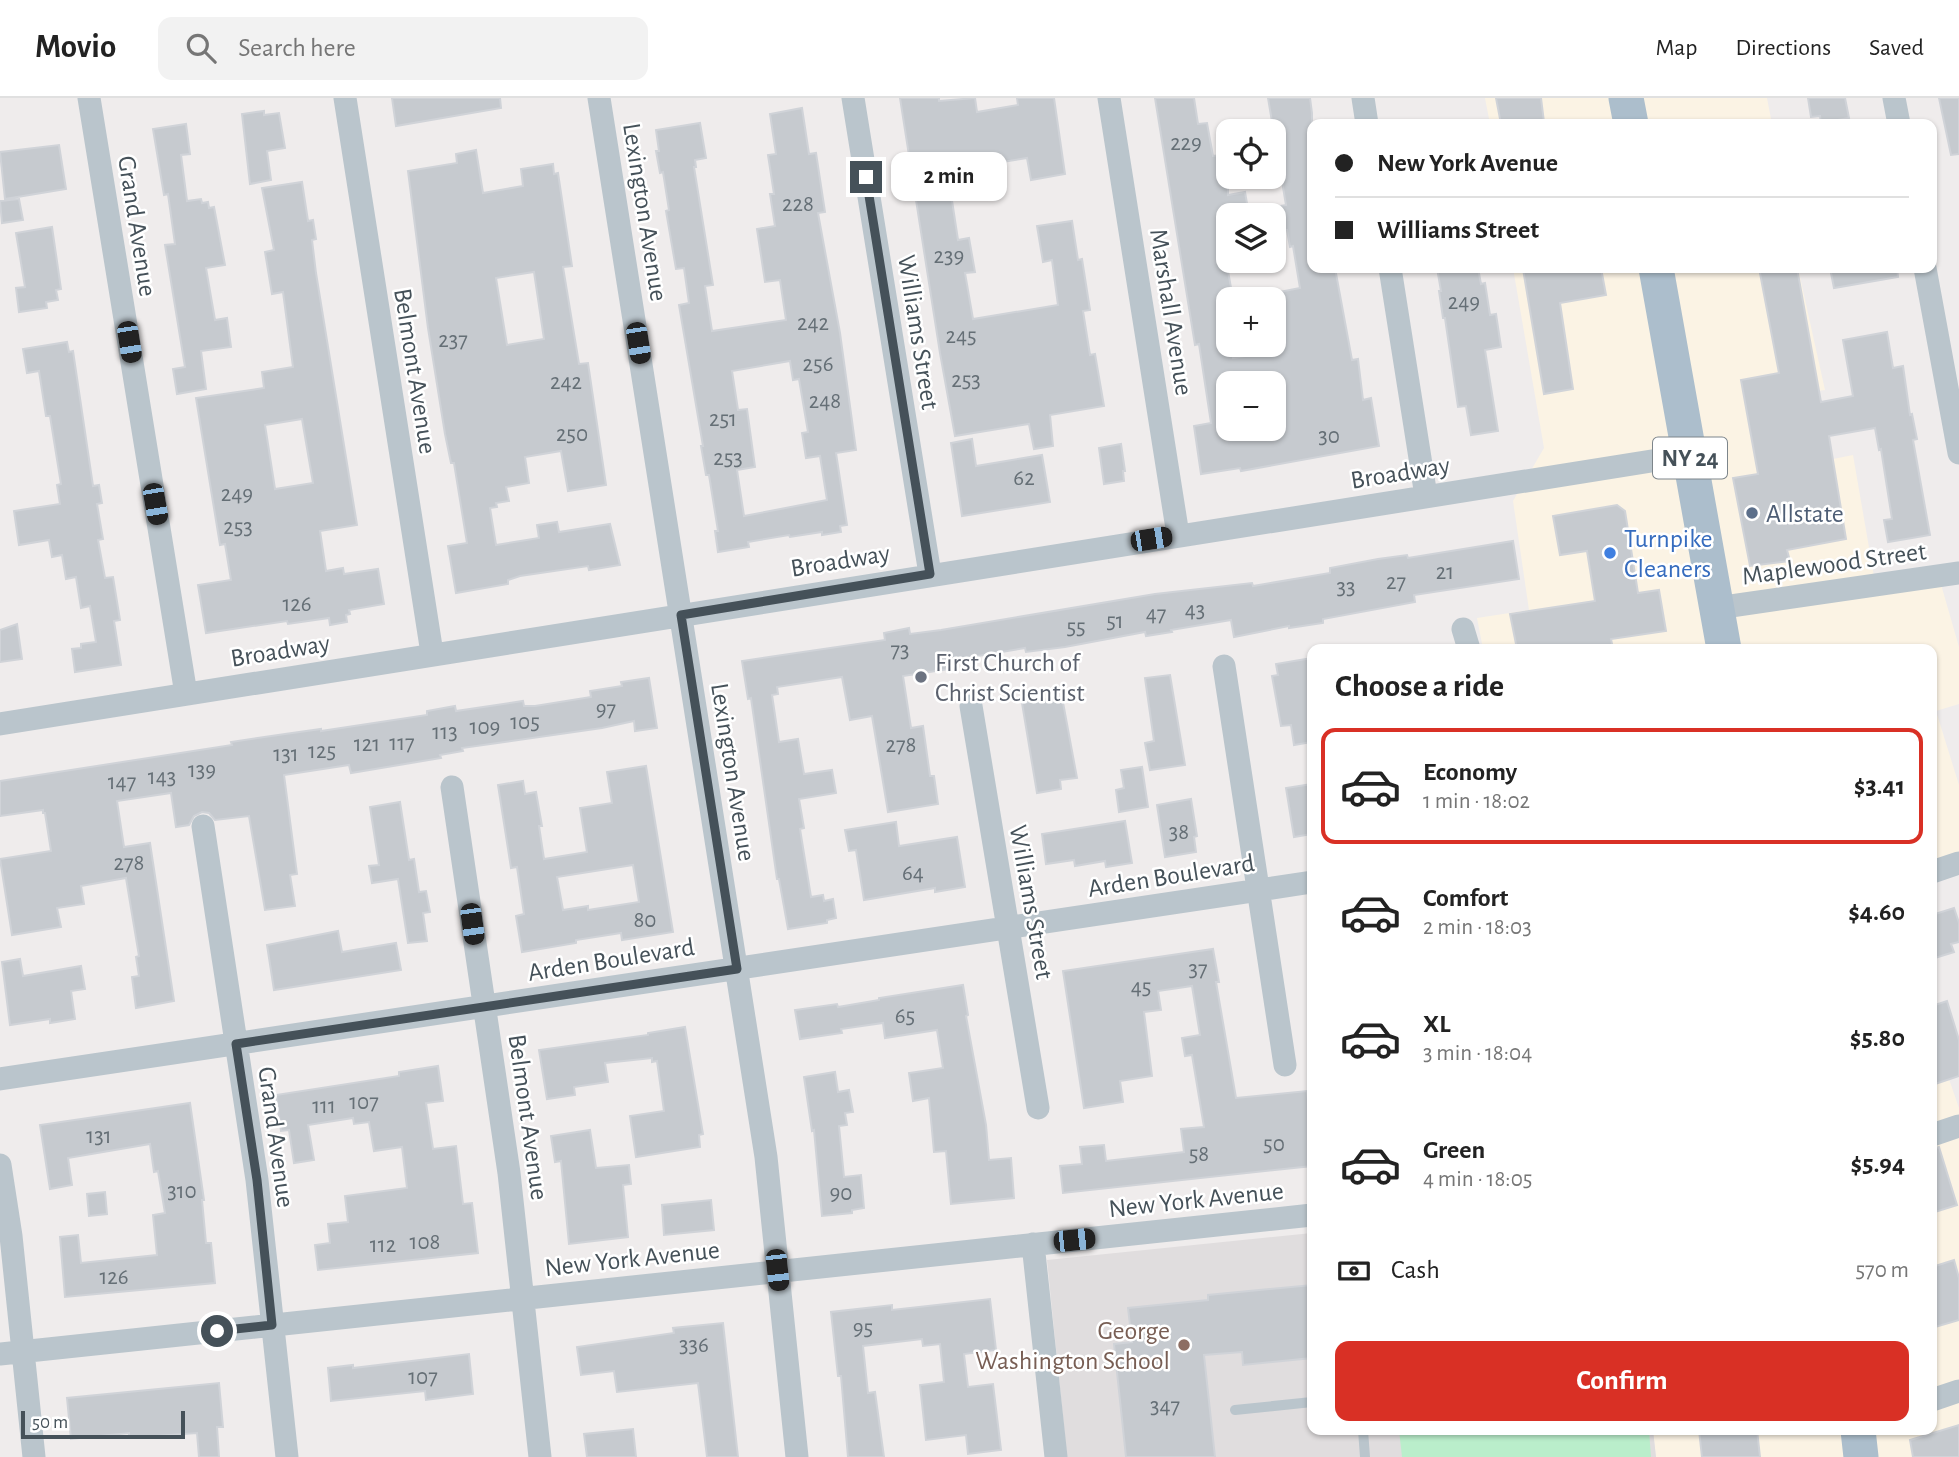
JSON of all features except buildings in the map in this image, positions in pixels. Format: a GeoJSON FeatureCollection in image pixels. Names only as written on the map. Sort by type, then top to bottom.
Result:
{"type":"FeatureCollection","features":[{"type":"Feature","properties":{"kind":"main road"},"geometry":{"type":"LineString","coordinates":[[1626,98],[1630,119]]}},
{"type":"Feature","properties":{"kind":"main road","name":"NY 24"},"geometry":{"type":"LineString","coordinates":[[1657,273],[1723,644]]}},
{"type":"Feature","properties":{"kind":"main road"},"geometry":{"type":"LineString","coordinates":[[1859,1435],[1861,1457]]}},
{"type":"Feature","properties":{"kind":"street","name":"Grand Avenue"},"geometry":{"type":"LineString","coordinates":[[89,98],[186,694]]}},
{"type":"Feature","properties":{"kind":"street","name":"Belmont Avenue"},"geometry":{"type":"LineString","coordinates":[[345,98],[432,653]]}},
{"type":"Feature","properties":{"kind":"street","name":"Lexington Avenue"},"geometry":{"type":"LineString","coordinates":[[599,98],[766,1157],[797,1457]]}},
{"type":"Feature","properties":{"kind":"street","name":"Williams Street"},"geometry":{"type":"LineString","coordinates":[[853,98],[930,574]]}},
{"type":"Feature","properties":{"kind":"street","name":"Marshall Avenue"},"geometry":{"type":"LineString","coordinates":[[1110,98],[1178,535]]}},
{"type":"Feature","properties":{"kind":"street"},"geometry":{"type":"LineString","coordinates":[[1363,98],[1366,119]]}},
{"type":"Feature","properties":{"kind":"street"},"geometry":{"type":"LineString","coordinates":[[1894,98],[1898,119]]}},
{"type":"Feature","properties":{"kind":"street"},"geometry":{"type":"LineString","coordinates":[[1391,273],[1426,496]]}},
{"type":"Feature","properties":{"kind":"street"},"geometry":{"type":"LineString","coordinates":[[1926,273],[1959,453]]}},
{"type":"Feature","properties":{"kind":"street","name":"Broadway"},"geometry":{"type":"LineString","coordinates":[[0,724],[432,653],[1689,455]]}},
{"type":"Feature","properties":{"kind":"street","name":"Maplewood Street"},"geometry":{"type":"LineString","coordinates":[[1717,608],[1959,573]]}},
{"type":"Feature","properties":{"kind":"street"},"geometry":{"type":"LineString","coordinates":[[1224,666],[1285,1065]]}},
{"type":"Feature","properties":{"kind":"street","name":"Williams Street"},"geometry":{"type":"LineString","coordinates":[[971,706],[1038,1108]]}},
{"type":"Feature","properties":{"kind":"street","name":"Belmont Avenue"},"geometry":{"type":"LineString","coordinates":[[452,787],[509,1173],[540,1457]]}},
{"type":"Feature","properties":{"kind":"street","name":"Grand Avenue"},"geometry":{"type":"LineString","coordinates":[[203,826],[257,1180],[287,1457]]}},
{"type":"Feature","properties":{"kind":"street"},"geometry":{"type":"LineString","coordinates":[[1937,870],[1959,863]]}},
{"type":"Feature","properties":{"kind":"street","name":"Arden Boulevard"},"geometry":{"type":"LineString","coordinates":[[0,1079],[1307,883]]}},
{"type":"Feature","properties":{"kind":"street"},"geometry":{"type":"LineString","coordinates":[[1937,1133],[1959,1126]]}},
{"type":"Feature","properties":{"kind":"street"},"geometry":{"type":"LineString","coordinates":[[0,1165],[11,1236],[11,1353],[34,1457]]}},
{"type":"Feature","properties":{"kind":"street","name":"New York Avenue"},"geometry":{"type":"LineString","coordinates":[[11,1353],[1307,1216]]}},
{"type":"Feature","properties":{"kind":"street"},"geometry":{"type":"LineString","coordinates":[[1033,1244],[1056,1457]]}},
{"type":"Feature","properties":{"kind":"street"},"geometry":{"type":"LineString","coordinates":[[1937,1398],[1959,1391]]}},
{"type":"Feature","properties":{"kind":"lane"},"geometry":{"type":"LineString","coordinates":[[1235,1410],[1307,1403]]}},
{"type":"Feature","properties":{"kind":"lane"},"geometry":{"type":"LineString","coordinates":[[1363,1435],[1365,1457]]}},
{"type":"Feature","properties":{"kind":"shaded area"},"geometry":{"type":"Polygon","coordinates":[[[1485,98],[1767,98],[1771,119],[1489,119],[1485,98]]]}},
{"type":"Feature","properties":{"kind":"shaded area"},"geometry":{"type":"Polygon","coordinates":[[[1514,273],[1799,273],[1825,390],[1817,391],[1828,460],[1853,455],[1875,582],[1938,574],[1959,647],[1959,704],[1937,711],[1937,644],[1482,644],[1477,618],[1529,610],[1513,501],[1544,448],[1514,273]]]}},
{"type":"Feature","properties":{"kind":"shaded area"},"geometry":{"type":"Polygon","coordinates":[[[1937,714],[1959,785],[1959,861],[1937,868],[1937,714]]]}},
{"type":"Feature","properties":{"kind":"shaded area"},"geometry":{"type":"Polygon","coordinates":[[[1937,1044],[1959,1108],[1959,1457],[1656,1457],[1654,1435],[1937,1435],[1937,1044]]]}},
{"type":"Feature","properties":{"kind":"shaded area","name":"George Washington School"},"geometry":{"type":"Polygon","coordinates":[[[1307,1234],[1307,1435],[1654,1435],[1656,1457],[1067,1457],[1047,1260],[1307,1234]]]}},
{"type":"Feature","properties":{"kind":"green space"},"geometry":{"type":"Polygon","coordinates":[[[1400,1435],[1649,1435],[1651,1457],[1402,1457],[1400,1435]]]}},
{"type":"Feature","properties":{"kind":"place","name":"Allstate"},"geometry":{"type":"Point","coordinates":[1752,513]}},
{"type":"Feature","properties":{"kind":"place","name":"Turnpike Cleaners"},"geometry":{"type":"Point","coordinates":[1610,553]}},
{"type":"Feature","properties":{"kind":"place","name":"First Church of Christ Scientist"},"geometry":{"type":"Point","coordinates":[921,677]}},
{"type":"Feature","properties":{"kind":"place","name":"George Washington School"},"geometry":{"type":"Point","coordinates":[1184,1345]}},
{"type":"Feature","properties":{"kind":"route"},"geometry":{"type":"LineString","coordinates":[[217,1331],[272,1325],[257,1180],[236,1044],[737,969],[681,615],[930,574],[866,177]]}}]}
